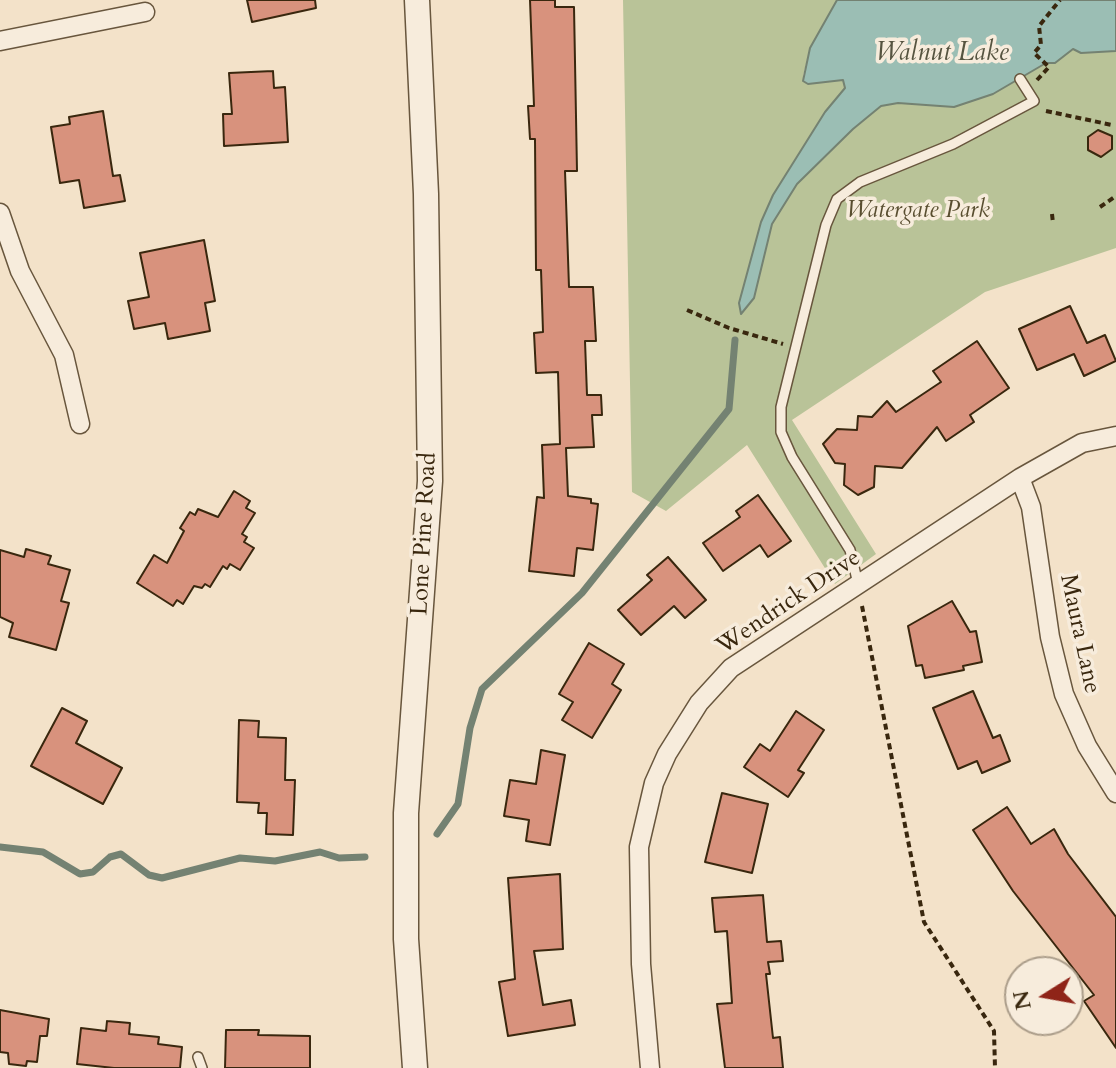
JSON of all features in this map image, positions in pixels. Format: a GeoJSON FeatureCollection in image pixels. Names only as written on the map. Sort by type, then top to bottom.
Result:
{"type":"FeatureCollection","features":[{"type":"Feature","properties":{"kind":"street","name":"Lone Pine Road"},"geometry":{"type":"LineString","coordinates":[[415,1068],[406,939],[406,813],[427,542],[430,412],[417,0]]}},
{"type":"Feature","properties":{"kind":"street"},"geometry":{"type":"LineString","coordinates":[[0,41],[145,12]]}},
{"type":"Feature","properties":{"kind":"street"},"geometry":{"type":"LineString","coordinates":[[0,213],[20,271],[64,355],[80,424]]}},
{"type":"Feature","properties":{"kind":"street","name":"Wendrick Drive"},"geometry":{"type":"LineString","coordinates":[[650,1068],[638,884],[644,813],[667,754],[699,703],[731,668],[1020,478],[1082,443],[1116,436]]}},
{"type":"Feature","properties":{"kind":"street","name":"Maura Lane"},"geometry":{"type":"LineString","coordinates":[[1020,478],[1031,507],[1050,637],[1064,694],[1087,746],[1116,793]]}},
{"type":"Feature","properties":{"kind":"lane"},"geometry":{"type":"LineString","coordinates":[[858,584],[850,550],[792,457],[781,432],[781,407],[826,225],[837,199],[860,182],[953,144],[1034,101],[1020,79]]}},
{"type":"Feature","properties":{"kind":"lane"},"geometry":{"type":"LineString","coordinates":[[198,1057],[202,1068]]}},
{"type":"Feature","properties":{"kind":"path"},"geometry":{"type":"LineString","coordinates":[[1049,67],[1034,53],[1041,45],[1039,26],[1060,0]]}},
{"type":"Feature","properties":{"kind":"path"},"geometry":{"type":"LineString","coordinates":[[1034,101],[1048,112],[1112,125]]}},
{"type":"Feature","properties":{"kind":"path"},"geometry":{"type":"LineString","coordinates":[[1100,207],[1116,196]]}},
{"type":"Feature","properties":{"kind":"path"},"geometry":{"type":"LineString","coordinates":[[1052,214],[1053,223]]}},
{"type":"Feature","properties":{"kind":"path"},"geometry":{"type":"LineString","coordinates":[[687,310],[729,328],[797,348]]}},
{"type":"Feature","properties":{"kind":"path"},"geometry":{"type":"LineString","coordinates":[[858,584],[900,812],[924,922],[994,1031],[995,1068]]}},
{"type":"Feature","properties":{"kind":"green space","name":"Watergate Park"},"geometry":{"type":"Polygon","coordinates":[[[623,0],[837,0],[810,48],[803,76],[808,84],[844,80],[845,88],[825,112],[773,195],[761,222],[739,303],[754,298],[772,224],[797,184],[881,106],[898,103],[955,107],[993,94],[1047,63],[1055,63],[1073,49],[1081,53],[1116,51],[1116,248],[985,292],[792,420],[876,554],[835,584],[747,445],[666,511],[632,492],[623,0]]]}},
{"type":"Feature","properties":{"kind":"water","name":"Walnut Lake"},"geometry":{"type":"Polygon","coordinates":[[[837,0],[1116,0],[1116,51],[1081,53],[1073,49],[1055,63],[1046,63],[993,94],[954,107],[898,103],[881,106],[797,184],[772,224],[754,298],[741,314],[739,303],[761,222],[773,195],[825,112],[845,88],[843,80],[808,84],[803,81],[810,48],[837,0]]]}},
{"type":"Feature","properties":{"kind":"building"},"geometry":{"type":"Polygon","coordinates":[[[247,0],[315,0],[316,8],[252,22],[247,0]]]}},
{"type":"Feature","properties":{"kind":"building"},"geometry":{"type":"Polygon","coordinates":[[[530,0],[555,0],[555,7],[574,7],[577,171],[565,171],[569,287],[593,287],[596,341],[585,341],[587,395],[601,395],[602,415],[592,415],[594,447],[566,448],[568,496],[591,499],[591,503],[598,504],[593,550],[577,548],[574,576],[529,571],[537,497],[544,498],[542,445],[560,444],[558,372],[536,373],[534,333],[543,332],[541,270],[536,270],[535,139],[530,139],[528,106],[534,106],[530,0]]]}},
{"type":"Feature","properties":{"kind":"building"},"geometry":{"type":"Polygon","coordinates":[[[273,71],[274,88],[285,87],[288,142],[224,146],[223,114],[232,114],[229,73],[273,71]]]}},
{"type":"Feature","properties":{"kind":"building"},"geometry":{"type":"Polygon","coordinates":[[[103,111],[113,176],[120,175],[125,201],[84,208],[79,180],[60,183],[51,127],[70,124],[69,117],[103,111]]]}},
{"type":"Feature","properties":{"kind":"building"},"geometry":{"type":"Polygon","coordinates":[[[1098,130],[1112,136],[1112,149],[1101,157],[1088,150],[1088,137],[1098,130]]]}},
{"type":"Feature","properties":{"kind":"building"},"geometry":{"type":"Polygon","coordinates":[[[204,240],[215,301],[205,303],[210,331],[168,339],[165,323],[134,329],[128,301],[149,297],[140,253],[204,240]]]}},
{"type":"Feature","properties":{"kind":"building"},"geometry":{"type":"Polygon","coordinates":[[[1070,306],[1087,343],[1105,335],[1116,361],[1084,376],[1074,354],[1037,370],[1019,329],[1070,306]]]}},
{"type":"Feature","properties":{"kind":"building"},"geometry":{"type":"Polygon","coordinates":[[[977,341],[1009,388],[970,415],[974,422],[946,441],[937,427],[902,468],[875,466],[874,487],[858,495],[844,485],[845,464],[835,463],[823,444],[837,429],[857,430],[858,416],[872,417],[887,401],[896,412],[941,382],[933,371],[977,341]]]}},
{"type":"Feature","properties":{"kind":"building"},"geometry":{"type":"Polygon","coordinates":[[[234,491],[250,501],[246,508],[255,513],[242,534],[247,537],[244,542],[254,548],[240,570],[230,564],[227,569],[223,566],[210,587],[205,584],[202,588],[194,586],[183,604],[177,600],[173,606],[137,583],[154,555],[167,563],[184,531],[180,528],[190,512],[195,515],[198,509],[218,517],[234,491]]]}},
{"type":"Feature","properties":{"kind":"building"},"geometry":{"type":"Polygon","coordinates":[[[758,495],[791,541],[768,557],[760,545],[723,571],[703,543],[740,517],[736,511],[758,495]]]}},
{"type":"Feature","properties":{"kind":"building"},"geometry":{"type":"Polygon","coordinates":[[[26,549],[51,556],[48,564],[70,570],[61,601],[69,603],[56,650],[9,637],[13,623],[0,617],[0,550],[24,557],[26,549]]]}},
{"type":"Feature","properties":{"kind":"building"},"geometry":{"type":"Polygon","coordinates":[[[668,557],[706,600],[685,618],[674,606],[641,635],[618,610],[652,580],[647,575],[668,557]]]}},
{"type":"Feature","properties":{"kind":"building"},"geometry":{"type":"Polygon","coordinates":[[[952,601],[970,632],[976,631],[982,662],[963,666],[964,670],[925,678],[922,665],[916,666],[908,626],[952,601]]]}},
{"type":"Feature","properties":{"kind":"building"},"geometry":{"type":"Polygon","coordinates":[[[589,643],[624,664],[612,684],[621,690],[592,738],[562,720],[573,702],[559,694],[589,643]]]}},
{"type":"Feature","properties":{"kind":"building"},"geometry":{"type":"Polygon","coordinates":[[[973,691],[993,738],[1000,735],[1010,761],[982,773],[977,761],[958,769],[933,708],[973,691]]]}},
{"type":"Feature","properties":{"kind":"building"},"geometry":{"type":"Polygon","coordinates":[[[62,708],[87,721],[76,743],[122,768],[103,804],[31,766],[62,708]]]}},
{"type":"Feature","properties":{"kind":"building"},"geometry":{"type":"Polygon","coordinates":[[[796,711],[824,730],[798,770],[804,773],[788,797],[744,767],[760,744],[770,751],[796,711]]]}},
{"type":"Feature","properties":{"kind":"building"},"geometry":{"type":"Polygon","coordinates":[[[239,720],[259,721],[258,737],[286,738],[285,780],[295,780],[293,835],[266,834],[267,813],[258,813],[259,803],[237,802],[239,720]]]}},
{"type":"Feature","properties":{"kind":"building"},"geometry":{"type":"Polygon","coordinates":[[[541,750],[565,755],[550,845],[526,841],[529,820],[504,816],[510,780],[536,784],[541,750]]]}},
{"type":"Feature","properties":{"kind":"building"},"geometry":{"type":"Polygon","coordinates":[[[722,793],[768,804],[752,873],[705,862],[722,793]]]}},
{"type":"Feature","properties":{"kind":"building"},"geometry":{"type":"Polygon","coordinates":[[[1007,807],[1031,844],[1054,829],[1068,854],[1116,917],[1116,1048],[1084,1001],[1094,995],[1084,982],[1084,956],[1064,956],[1013,891],[973,830],[1007,807]]]}},
{"type":"Feature","properties":{"kind":"building"},"geometry":{"type":"Polygon","coordinates":[[[560,874],[563,949],[534,951],[543,1005],[571,1000],[575,1025],[508,1036],[499,982],[515,979],[508,878],[560,874]]]}},
{"type":"Feature","properties":{"kind":"building"},"geometry":{"type":"Polygon","coordinates":[[[763,895],[767,942],[781,941],[783,961],[768,962],[770,974],[766,974],[773,1038],[780,1037],[783,1068],[725,1068],[717,1004],[732,1003],[727,931],[715,932],[712,898],[763,895]]]}},
{"type":"Feature","properties":{"kind":"building"},"geometry":{"type":"Polygon","coordinates":[[[0,1010],[49,1019],[47,1036],[40,1036],[37,1062],[27,1061],[26,1066],[9,1064],[8,1053],[0,1052],[0,1010]]]}},
{"type":"Feature","properties":{"kind":"building"},"geometry":{"type":"Polygon","coordinates":[[[107,1021],[130,1023],[129,1034],[159,1037],[158,1044],[182,1047],[180,1068],[114,1068],[77,1064],[81,1028],[106,1031],[107,1021]]]}},
{"type":"Feature","properties":{"kind":"building"},"geometry":{"type":"Polygon","coordinates":[[[226,1030],[259,1030],[258,1035],[310,1036],[310,1068],[225,1068],[226,1030]]]}},
{"type":"Feature","properties":{"kind":"waterway"},"geometry":{"type":"LineString","coordinates":[[437,834],[458,804],[470,728],[482,689],[582,593],[729,409],[735,340]]}},
{"type":"Feature","properties":{"kind":"waterway"},"geometry":{"type":"LineString","coordinates":[[0,847],[43,852],[80,874],[93,872],[110,857],[121,854],[149,875],[162,878],[240,858],[275,861],[320,852],[339,858],[365,857]]}}]}
